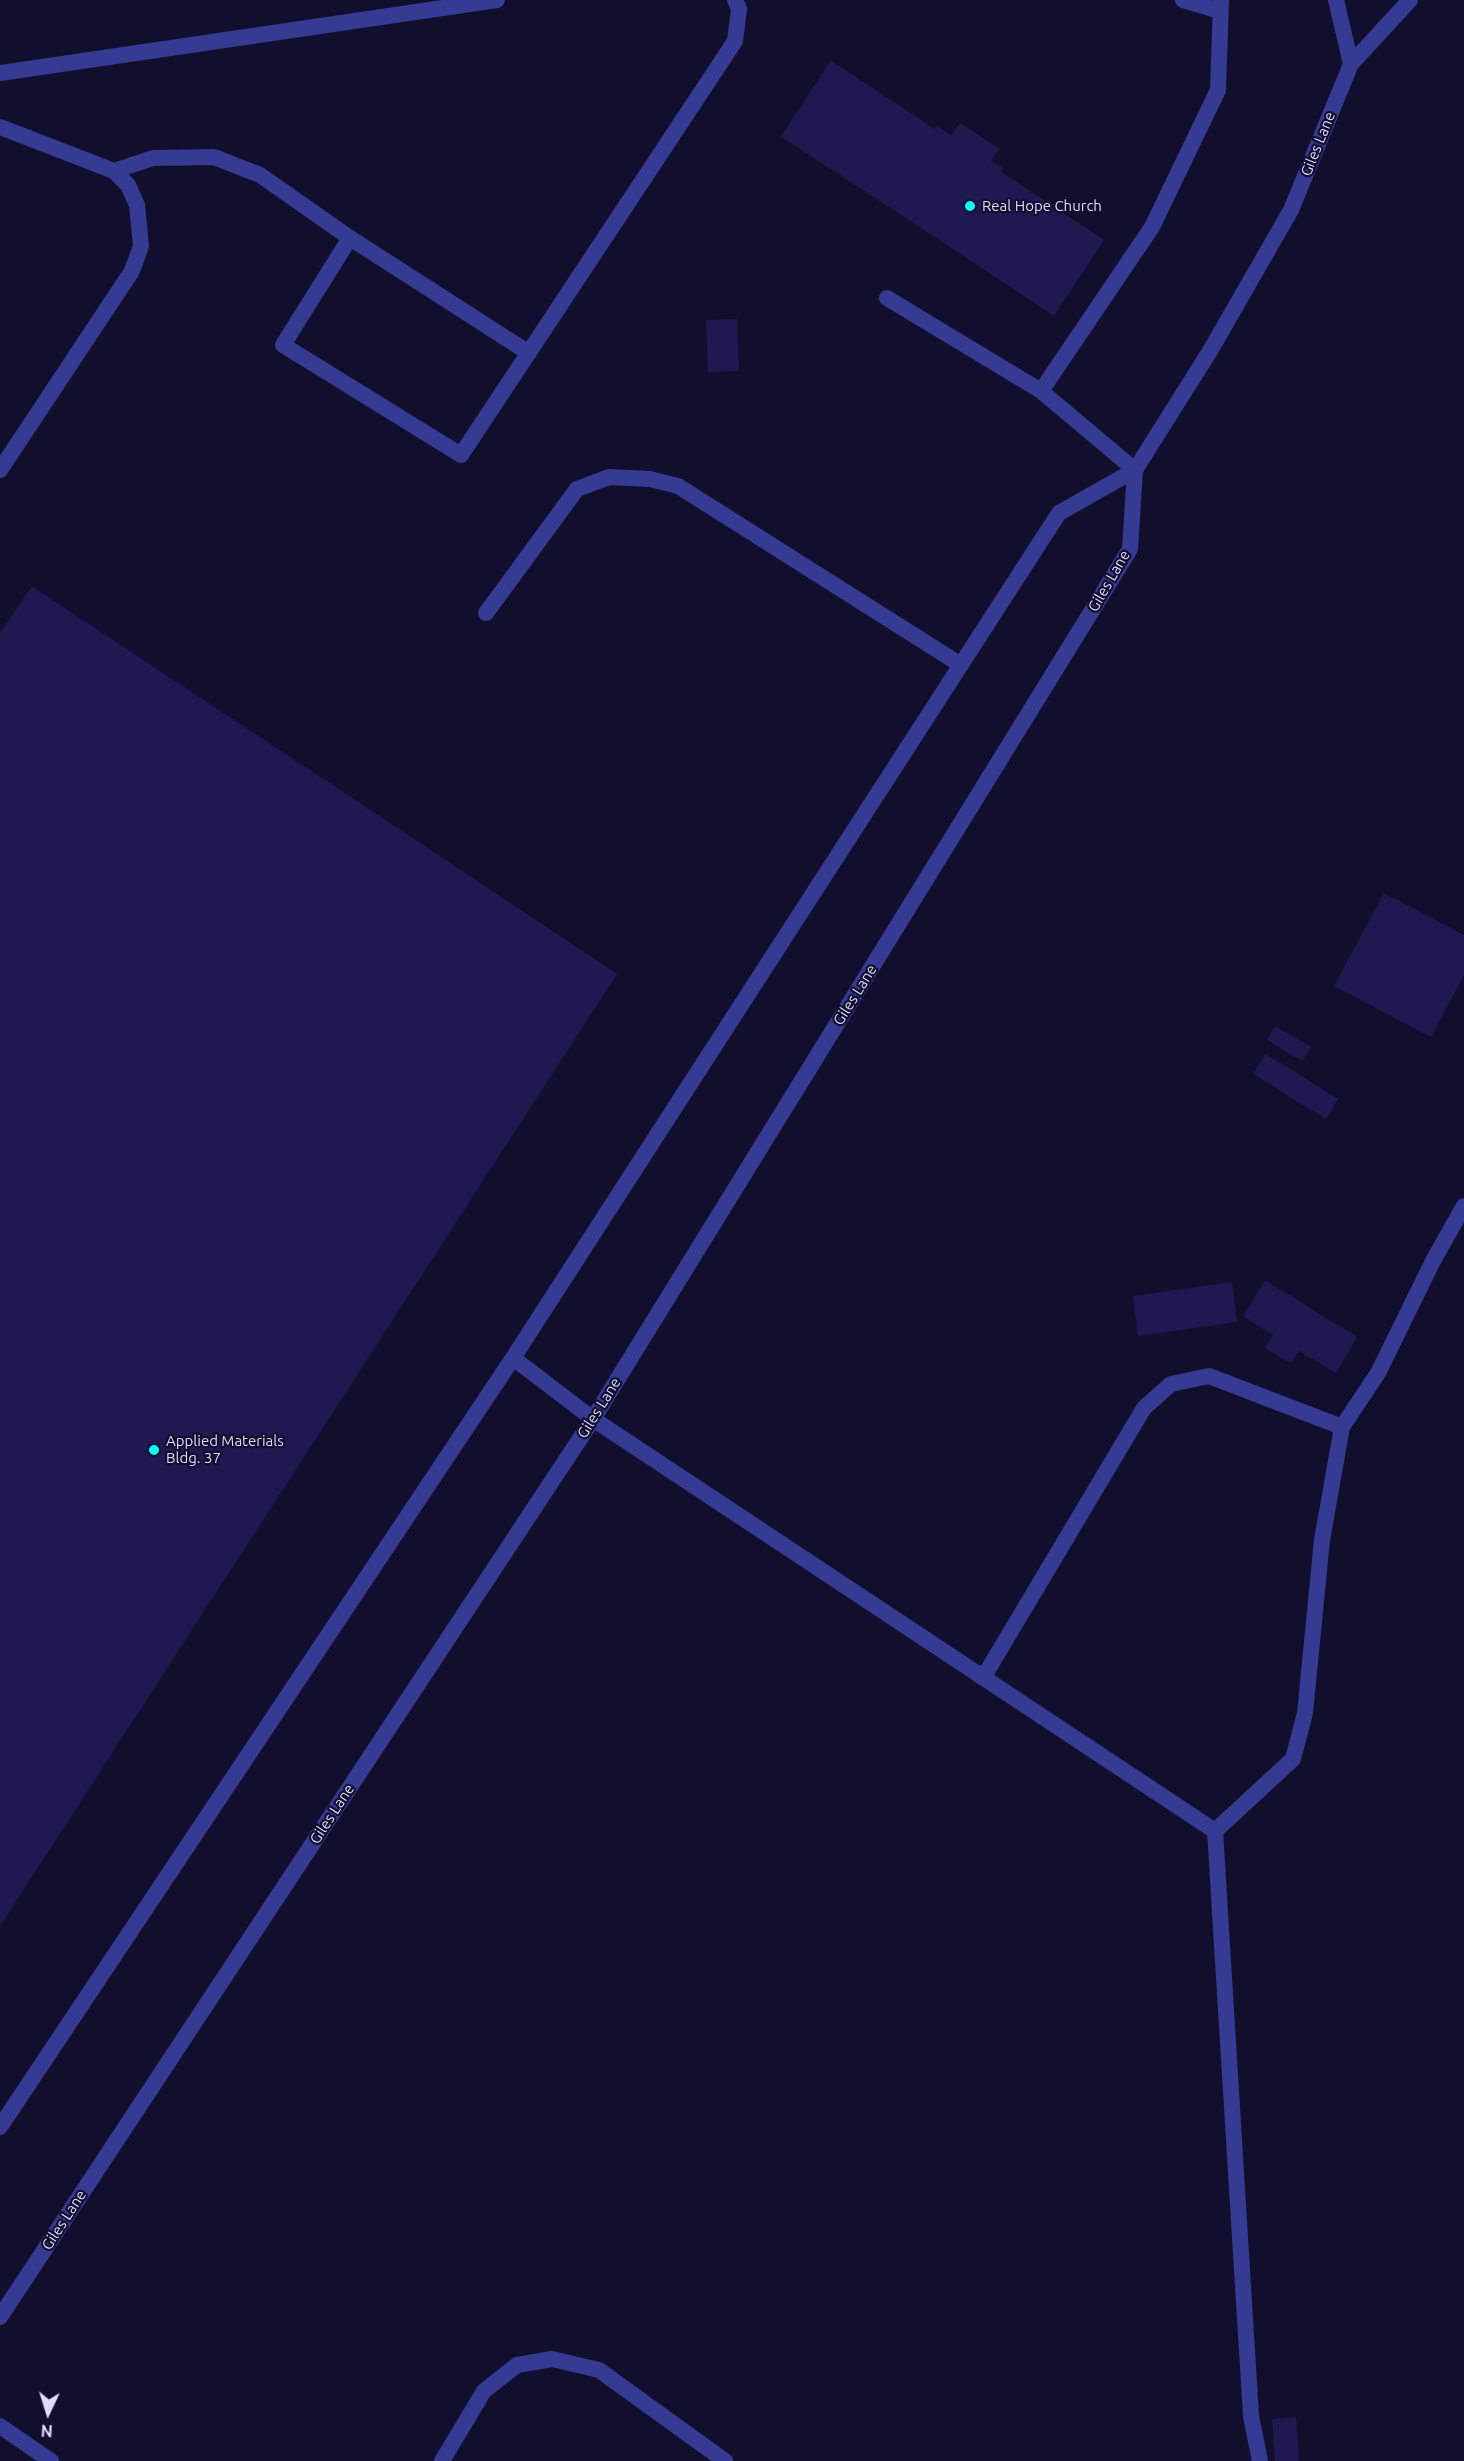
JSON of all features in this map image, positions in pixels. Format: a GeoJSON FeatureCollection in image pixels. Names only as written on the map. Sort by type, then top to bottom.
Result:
{"type":"FeatureCollection","features":[{"type":"Feature","properties":{"kind":"street"},"geometry":{"type":"LineString","coordinates":[[0,73],[497,0]]}},
{"type":"Feature","properties":{"kind":"street"},"geometry":{"type":"LineString","coordinates":[[350,238],[283,345],[461,455],[735,40],[739,9],[735,0]]}},
{"type":"Feature","properties":{"kind":"street"},"geometry":{"type":"LineString","coordinates":[[1041,391],[1152,227],[1218,90],[1220,6],[1182,0]]}},
{"type":"Feature","properties":{"kind":"street"},"geometry":{"type":"LineString","coordinates":[[1336,0],[1351,63]]}},
{"type":"Feature","properties":{"kind":"street","name":"Giles Lane"},"geometry":{"type":"LineString","coordinates":[[0,2317],[593,1419],[1130,549],[1135,471],[1210,351],[1291,210],[1351,63],[1410,0]]}},
{"type":"Feature","properties":{"kind":"street"},"geometry":{"type":"LineString","coordinates":[[0,127],[114,171],[128,185],[137,205],[141,246],[132,271],[0,470]]}},
{"type":"Feature","properties":{"kind":"street"},"geometry":{"type":"LineString","coordinates":[[114,171],[153,158],[214,157],[260,175],[350,238],[529,354]]}},
{"type":"Feature","properties":{"kind":"street"},"geometry":{"type":"LineString","coordinates":[[887,298],[1041,391],[1135,471]]}},
{"type":"Feature","properties":{"kind":"street","name":"Giles Lane"},"geometry":{"type":"LineString","coordinates":[[0,2127],[513,1358],[1059,513],[1135,471]]}},
{"type":"Feature","properties":{"kind":"street"},"geometry":{"type":"LineString","coordinates":[[486,613],[577,489],[609,477],[650,480],[678,486],[961,665]]}},
{"type":"Feature","properties":{"kind":"street"},"geometry":{"type":"LineString","coordinates":[[1215,1832],[1293,1759],[1305,1713],[1322,1540],[1342,1427],[1378,1373],[1433,1261],[1464,1206]]}},
{"type":"Feature","properties":{"kind":"street"},"geometry":{"type":"LineString","coordinates":[[513,1358],[593,1419],[1215,1832]]}},
{"type":"Feature","properties":{"kind":"street"},"geometry":{"type":"LineString","coordinates":[[982,1678],[1144,1408],[1171,1384],[1209,1376],[1342,1427]]}},
{"type":"Feature","properties":{"kind":"street"},"geometry":{"type":"LineString","coordinates":[[1215,1832],[1251,2416],[1260,2461]]}},
{"type":"Feature","properties":{"kind":"street"},"geometry":{"type":"LineString","coordinates":[[442,2461],[484,2391],[517,2365],[552,2359],[599,2370],[725,2461]]}},
{"type":"Feature","properties":{"kind":"street"},"geometry":{"type":"LineString","coordinates":[[0,2426],[51,2461]]}},
{"type":"Feature","properties":{"kind":"building","name":"Real Hope Church"},"geometry":{"type":"Polygon","coordinates":[[[831,60],[935,129],[937,125],[951,136],[960,123],[999,149],[991,161],[1003,168],[1001,172],[1104,240],[1054,316],[781,136],[831,60]]]}},
{"type":"Feature","properties":{"kind":"building"},"geometry":{"type":"Polygon","coordinates":[[[737,319],[739,371],[708,372],[706,320],[737,319]]]}},
{"type":"Feature","properties":{"kind":"building","name":"Applied Materials Bldg. 37"},"geometry":{"type":"Polygon","coordinates":[[[32,586],[617,974],[0,1926],[0,633],[32,586]]]}},
{"type":"Feature","properties":{"kind":"building"},"geometry":{"type":"Polygon","coordinates":[[[1384,893],[1464,935],[1464,975],[1431,1037],[1334,986],[1384,893]]]}},
{"type":"Feature","properties":{"kind":"building"},"geometry":{"type":"Polygon","coordinates":[[[1275,1026],[1311,1047],[1302,1061],[1267,1040],[1275,1026]]]}},
{"type":"Feature","properties":{"kind":"building"},"geometry":{"type":"Polygon","coordinates":[[[1266,1054],[1338,1099],[1326,1119],[1253,1074],[1266,1054]]]}},
{"type":"Feature","properties":{"kind":"building"},"geometry":{"type":"Polygon","coordinates":[[[1265,1280],[1357,1337],[1336,1373],[1299,1351],[1291,1363],[1265,1348],[1273,1335],[1243,1316],[1265,1280]]]}},
{"type":"Feature","properties":{"kind":"building"},"geometry":{"type":"Polygon","coordinates":[[[1232,1282],[1237,1322],[1138,1336],[1133,1296],[1232,1282]]]}},
{"type":"Feature","properties":{"kind":"building"},"geometry":{"type":"Polygon","coordinates":[[[1296,2417],[1299,2461],[1275,2461],[1272,2419],[1296,2417]]]}},
{"type":"Feature","properties":{"kind":"place","name":"Real Hope Church"},"geometry":{"type":"Point","coordinates":[970,206]}},
{"type":"Feature","properties":{"kind":"place","name":"Applied Materials Bldg. 37"},"geometry":{"type":"Point","coordinates":[154,1450]}}]}
